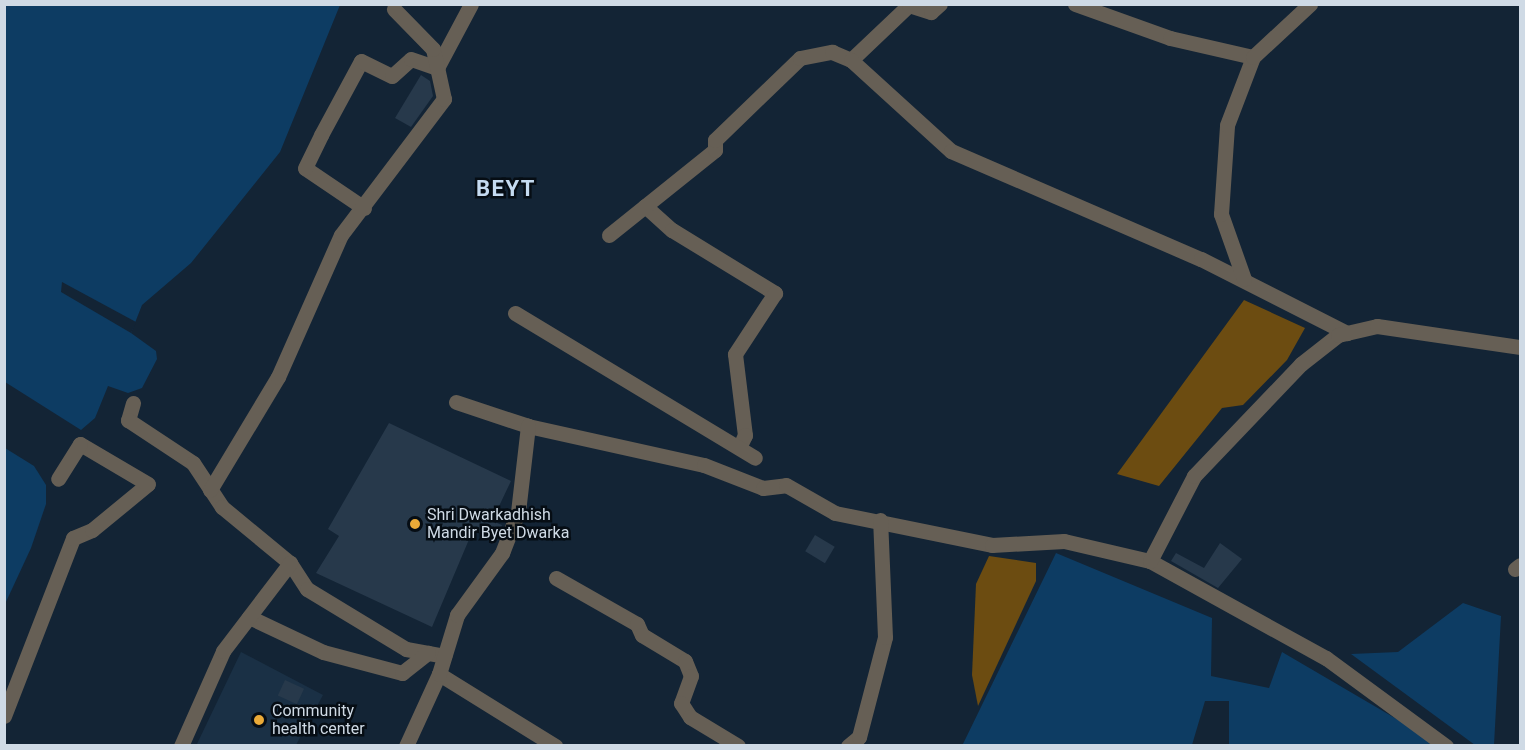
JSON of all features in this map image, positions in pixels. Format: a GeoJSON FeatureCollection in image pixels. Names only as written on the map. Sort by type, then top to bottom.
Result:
{"type":"FeatureCollection","features":[{"type":"Feature","properties":{"kind":"street"},"geometry":{"type":"LineString","coordinates":[[437,69],[471,4]]}},
{"type":"Feature","properties":{"kind":"street"},"geometry":{"type":"LineString","coordinates":[[851,60],[909,5],[931,12],[940,4]]}},
{"type":"Feature","properties":{"kind":"street"},"geometry":{"type":"LineString","coordinates":[[1075,4],[1170,38],[1253,57]]}},
{"type":"Feature","properties":{"kind":"street"},"geometry":{"type":"LineString","coordinates":[[1244,279],[1221,214],[1227,125],[1253,57],[1310,4]]}},
{"type":"Feature","properties":{"kind":"street"},"geometry":{"type":"LineString","coordinates":[[210,490],[278,377],[341,235],[364,208],[444,99],[433,49],[394,9]]}},
{"type":"Feature","properties":{"kind":"street"},"geometry":{"type":"LineString","coordinates":[[609,235],[715,150],[715,140],[800,58],[832,52],[851,60],[951,151],[1244,279],[1347,333]]}},
{"type":"Feature","properties":{"kind":"street"},"geometry":{"type":"LineString","coordinates":[[364,208],[305,168],[321,135],[361,61],[392,76],[411,59],[437,69]]}},
{"type":"Feature","properties":{"kind":"street"},"geometry":{"type":"LineString","coordinates":[[645,206],[672,231],[776,292],[735,354],[745,435],[739,448]]}},
{"type":"Feature","properties":{"kind":"street"},"geometry":{"type":"LineString","coordinates":[[514,313],[755,458]]}},
{"type":"Feature","properties":{"kind":"street"},"geometry":{"type":"LineString","coordinates":[[1150,561],[1167,520],[1194,476],[1301,363],[1347,333],[1377,326],[1521,346]]}},
{"type":"Feature","properties":{"kind":"street"},"geometry":{"type":"LineString","coordinates":[[456,402],[528,426],[704,465],[763,488],[786,485],[835,513],[880,520],[992,544],[1064,541],[1150,561],[1326,658],[1446,746]]}},
{"type":"Feature","properties":{"kind":"street"},"geometry":{"type":"LineString","coordinates":[[133,403],[128,420],[193,463],[222,507],[290,563],[307,589],[406,649],[444,656]]}},
{"type":"Feature","properties":{"kind":"street"},"geometry":{"type":"LineString","coordinates":[[406,746],[439,674],[457,615],[502,554],[518,512],[528,426]]}},
{"type":"Feature","properties":{"kind":"street"},"geometry":{"type":"LineString","coordinates":[[4,716],[73,538],[92,530],[148,484],[80,444],[58,479]]}},
{"type":"Feature","properties":{"kind":"street"},"geometry":{"type":"LineString","coordinates":[[848,746],[859,737],[885,637],[880,520]]}},
{"type":"Feature","properties":{"kind":"street"},"geometry":{"type":"LineString","coordinates":[[181,746],[223,651],[290,563]]}},
{"type":"Feature","properties":{"kind":"street"},"geometry":{"type":"LineString","coordinates":[[556,578],[637,624],[642,635],[685,661],[691,676],[681,703],[690,717],[738,746]]}},
{"type":"Feature","properties":{"kind":"street"},"geometry":{"type":"LineString","coordinates":[[249,617],[323,652],[402,673],[428,653]]}},
{"type":"Feature","properties":{"kind":"street"},"geometry":{"type":"LineString","coordinates":[[439,674],[555,746]]}},
{"type":"Feature","properties":{"kind":"shaded area"},"geometry":{"type":"Polygon","coordinates":[[[1244,300],[1305,328],[1287,360],[1243,405],[1222,408],[1159,486],[1117,474],[1244,300]]]}},
{"type":"Feature","properties":{"kind":"shaded area"},"geometry":{"type":"Polygon","coordinates":[[[989,556],[1036,563],[1036,581],[978,706],[972,675],[976,584],[989,556]]]}},
{"type":"Feature","properties":{"kind":"shaded area","name":"Community health center"},"geometry":{"type":"Polygon","coordinates":[[[241,652],[323,695],[296,745],[196,746],[241,652]]]}},
{"type":"Feature","properties":{"kind":"water"},"geometry":{"type":"Polygon","coordinates":[[[4,5],[340,5],[280,152],[191,263],[142,305],[131,333],[156,351],[157,359],[142,388],[128,393],[108,386],[95,418],[81,430],[5,382],[4,5]]]}},
{"type":"Feature","properties":{"kind":"water"},"geometry":{"type":"Polygon","coordinates":[[[5,448],[34,466],[46,485],[46,504],[31,548],[5,604],[5,448]]]}},
{"type":"Feature","properties":{"kind":"water"},"geometry":{"type":"Polygon","coordinates":[[[1056,553],[1212,618],[1211,676],[1269,688],[1282,652],[1441,745],[1229,745],[1229,701],[1205,701],[1192,745],[962,746],[1056,553]]]}},
{"type":"Feature","properties":{"kind":"water"},"geometry":{"type":"Polygon","coordinates":[[[1463,603],[1501,616],[1494,745],[1475,745],[1351,654],[1398,652],[1463,603]]]}},
{"type":"Feature","properties":{"kind":"pier"},"geometry":{"type":"Polygon","coordinates":[[[62,282],[136,322],[131,333],[61,292],[62,282]]]}},
{"type":"Feature","properties":{"kind":"building"},"geometry":{"type":"Polygon","coordinates":[[[421,75],[430,81],[433,96],[411,127],[395,118],[421,75]]]}},
{"type":"Feature","properties":{"kind":"building","name":"Shri Dwarkadhish Mandir Byet Dwarka"},"geometry":{"type":"Polygon","coordinates":[[[389,423],[511,481],[492,521],[502,525],[497,539],[473,530],[432,627],[316,573],[339,536],[328,529],[389,423]]]}},
{"type":"Feature","properties":{"kind":"building"},"geometry":{"type":"Polygon","coordinates":[[[815,535],[835,547],[825,563],[805,551],[815,535]]]}},
{"type":"Feature","properties":{"kind":"building"},"geometry":{"type":"Polygon","coordinates":[[[1220,543],[1242,559],[1218,588],[1171,561],[1176,553],[1204,568],[1220,543]]]}},
{"type":"Feature","properties":{"kind":"building"},"geometry":{"type":"Polygon","coordinates":[[[285,680],[304,689],[297,704],[278,695],[285,680]]]}},
{"type":"Feature","properties":{"kind":"place","name":"Shri Dwarkadhish Mandir Byet Dwarka"},"geometry":{"type":"Point","coordinates":[415,524]}},
{"type":"Feature","properties":{"kind":"place","name":"Community health center"},"geometry":{"type":"Point","coordinates":[259,720]}},
{"type":"Feature","properties":{"kind":"district","name":"BEYT"},"geometry":{"type":"Point","coordinates":[506,189]}}]}
